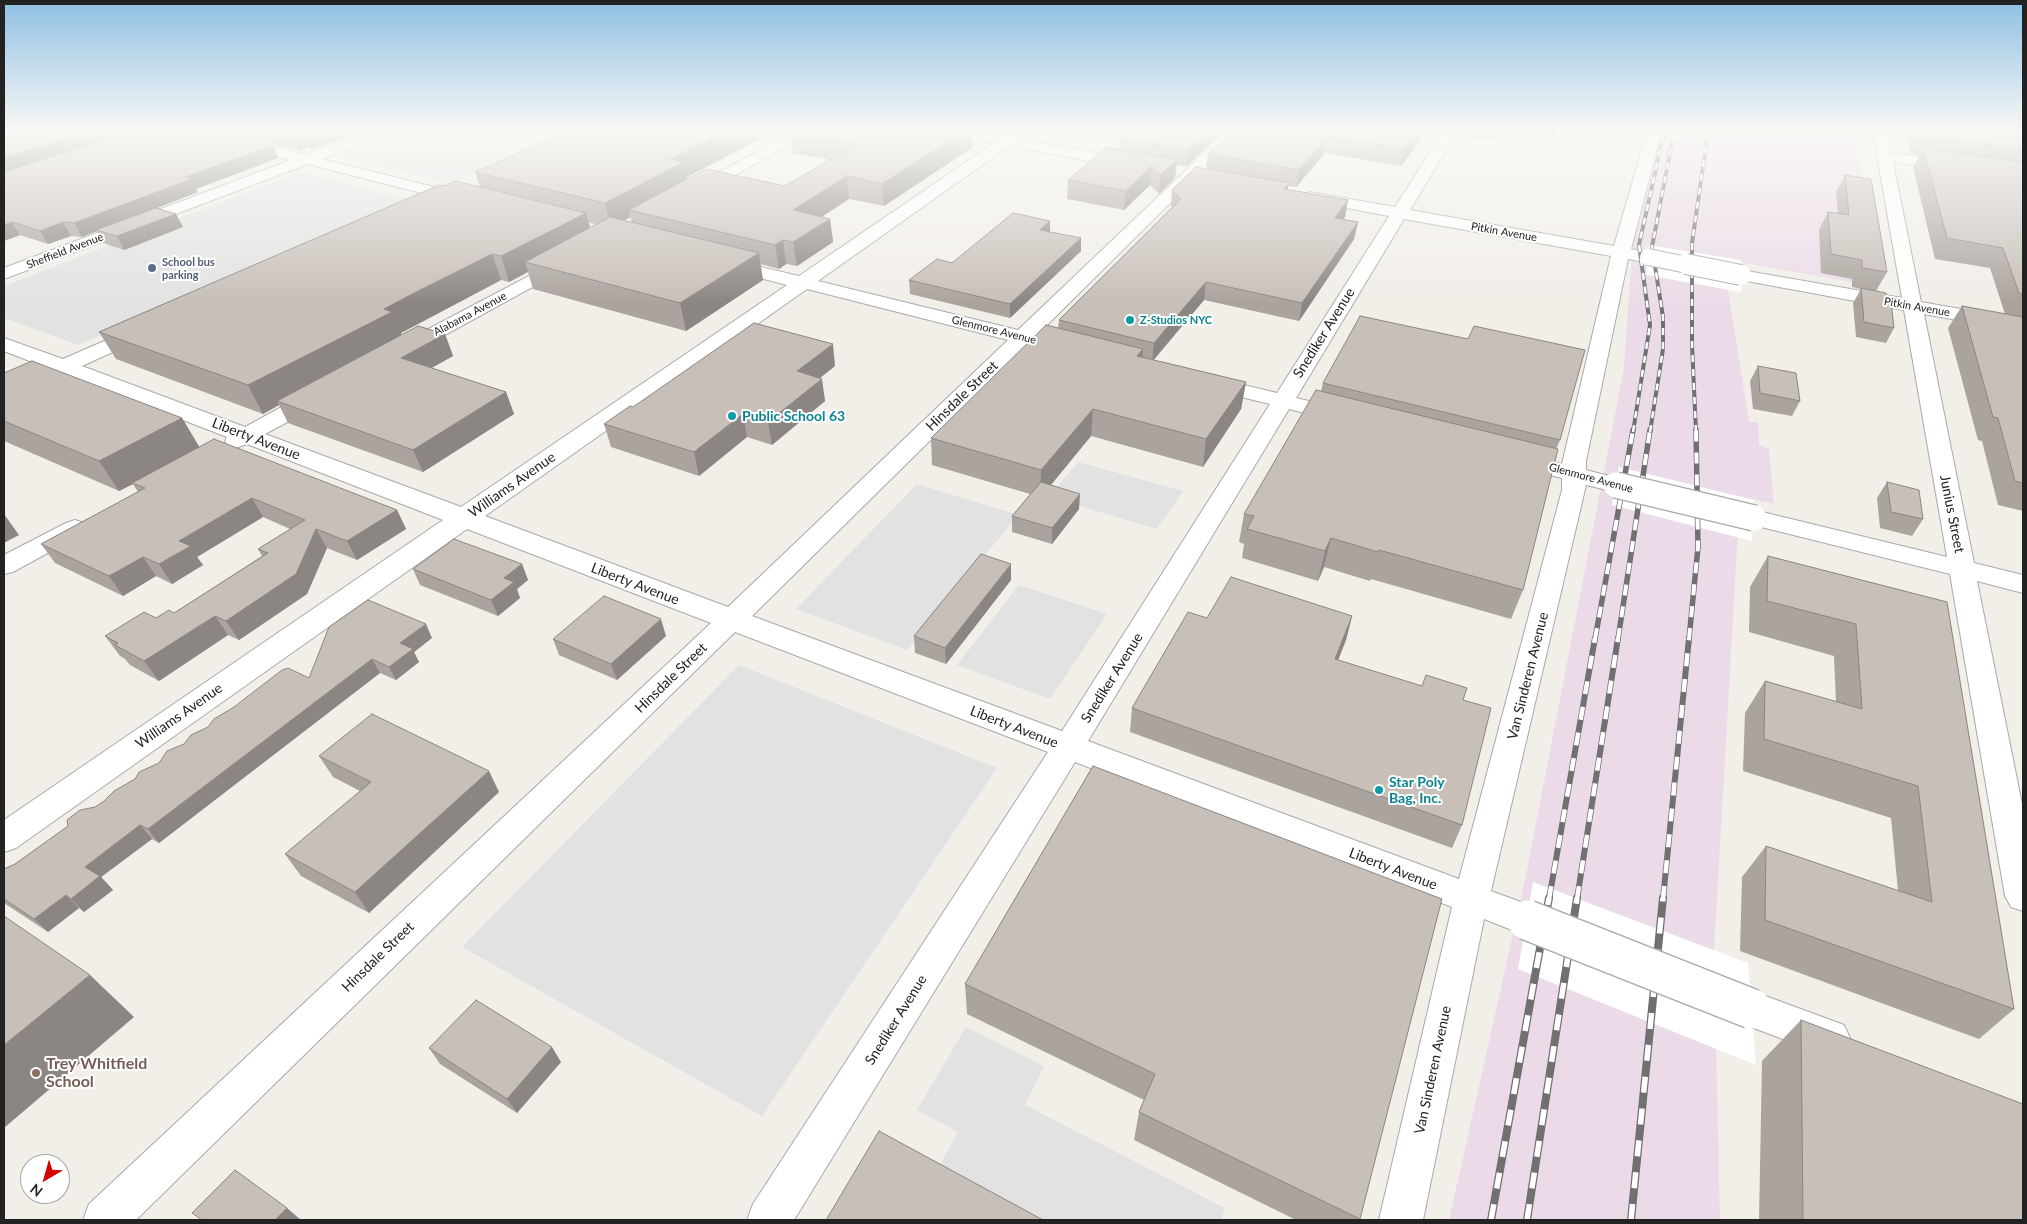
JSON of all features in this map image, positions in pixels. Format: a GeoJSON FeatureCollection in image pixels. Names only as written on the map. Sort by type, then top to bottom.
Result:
{"type":"FeatureCollection","features":[{"type":"Feature","properties":{"kind":"street","name":"Sheffield Avenue"},"geometry":{"type":"LineString","coordinates":[[4,274],[228,189]]}},
{"type":"Feature","properties":{"kind":"street"},"geometry":{"type":"LineString","coordinates":[[421,189],[485,205]]}},
{"type":"Feature","properties":{"kind":"street"},"geometry":{"type":"LineString","coordinates":[[422,207],[462,189]]}},
{"type":"Feature","properties":{"kind":"street"},"geometry":{"type":"LineString","coordinates":[[676,202],[700,189]]}},
{"type":"Feature","properties":{"kind":"street","name":"Williams Avenue"},"geometry":{"type":"LineString","coordinates":[[4,838],[938,189]]}},
{"type":"Feature","properties":{"kind":"street","name":"Hinsdale Street"},"geometry":{"type":"LineString","coordinates":[[105,1220],[731,620],[1176,189]]}},
{"type":"Feature","properties":{"kind":"street","name":"Snediker Avenue"},"geometry":{"type":"LineString","coordinates":[[769,1220],[1068,747],[1414,189]]}},
{"type":"Feature","properties":{"kind":"street","name":"Van Sinderen Avenue"},"geometry":{"type":"LineString","coordinates":[[1401,1220],[1472,900],[1574,490],[1574,461],[1635,255],[1645,189]]}},
{"type":"Feature","properties":{"kind":"street","name":"Junius Street"},"geometry":{"type":"LineString","coordinates":[[1890,189],[2023,896]]}},
{"type":"Feature","properties":{"kind":"street","name":"Pitkin Avenue"},"geometry":{"type":"LineString","coordinates":[[1294,194],[2023,326]]}},
{"type":"Feature","properties":{"kind":"street","name":"Alabama Avenue"},"geometry":{"type":"LineString","coordinates":[[390,357],[580,255]]}},
{"type":"Feature","properties":{"kind":"street","name":"Glenmore Avenue"},"geometry":{"type":"LineString","coordinates":[[708,259],[1056,345]]}},
{"type":"Feature","properties":{"kind":"street"},"geometry":{"type":"LineString","coordinates":[[4,393],[160,323]]}},
{"type":"Feature","properties":{"kind":"street","name":"Liberty Avenue"},"geometry":{"type":"LineString","coordinates":[[4,344],[1526,920],[1864,1050]]}},
{"type":"Feature","properties":{"kind":"street"},"geometry":{"type":"LineString","coordinates":[[1188,378],[1357,420]]}},
{"type":"Feature","properties":{"kind":"street"},"geometry":{"type":"LineString","coordinates":[[222,448],[330,390]]}},
{"type":"Feature","properties":{"kind":"street","name":"Glenmore Avenue"},"geometry":{"type":"LineString","coordinates":[[1499,455],[2023,584]]}},
{"type":"Feature","properties":{"kind":"street"},"geometry":{"type":"LineString","coordinates":[[4,566],[92,518]]}},
{"type":"Feature","properties":{"kind":"shaded area","name":"School bus parking"},"geometry":{"type":"Polygon","coordinates":[[[254,189],[366,189],[409,200],[78,345],[4,318],[4,286],[254,189]]]}},
{"type":"Feature","properties":{"kind":"shaded area"},"geometry":{"type":"Polygon","coordinates":[[[1645,189],[1864,189],[1879,287],[1723,259],[1749,422],[1758,422],[1759,445],[1769,449],[1774,504],[1740,496],[1714,951],[1720,1220],[1449,1220],[1525,880],[1624,368],[1633,240],[1645,189]]]}},
{"type":"Feature","properties":{"kind":"shaded area"},"geometry":{"type":"Polygon","coordinates":[[[1078,462],[1183,491],[1157,529],[1049,497],[1078,462]]]}},
{"type":"Feature","properties":{"kind":"shaded area"},"geometry":{"type":"Polygon","coordinates":[[[917,484],[1018,515],[907,650],[796,609],[917,484]]]}},
{"type":"Feature","properties":{"kind":"shaded area"},"geometry":{"type":"Polygon","coordinates":[[[1019,585],[1107,614],[1050,699],[957,665],[1019,585]]]}},
{"type":"Feature","properties":{"kind":"shaded area"},"geometry":{"type":"Polygon","coordinates":[[[739,665],[997,768],[762,1116],[462,947],[739,665]]]}},
{"type":"Feature","properties":{"kind":"shaded area"},"geometry":{"type":"Polygon","coordinates":[[[966,1027],[1044,1066],[1025,1105],[1225,1208],[1221,1220],[1028,1220],[937,1170],[958,1132],[917,1110],[966,1027]]]}},
{"type":"Feature","properties":{"kind":"pier"},"geometry":{"type":"Polygon","coordinates":[[[1649,245],[1741,260],[1741,292],[1646,275],[1649,245]]]}},
{"type":"Feature","properties":{"kind":"pier"},"geometry":{"type":"Polygon","coordinates":[[[1619,467],[1754,500],[1752,541],[1612,505],[1619,467]]]}},
{"type":"Feature","properties":{"kind":"pier"},"geometry":{"type":"Polygon","coordinates":[[[1533,882],[1748,963],[1756,1065],[1518,969],[1533,882]]]}},
{"type":"Feature","properties":{"kind":"building"},"geometry":{"type":"Polygon","coordinates":[[[4,189],[165,189],[74,223],[63,222],[40,231],[12,222],[4,225],[4,189]]]}},
{"type":"Feature","properties":{"kind":"building"},"geometry":{"type":"Polygon","coordinates":[[[429,189],[489,189],[586,213],[501,256],[492,254],[418,291],[384,309],[392,312],[248,385],[99,332],[429,189]]]}},
{"type":"Feature","properties":{"kind":"building"},"geometry":{"type":"Polygon","coordinates":[[[547,189],[632,189],[605,203],[547,189]]]}},
{"type":"Feature","properties":{"kind":"building"},"geometry":{"type":"Polygon","coordinates":[[[668,189],[826,189],[793,210],[830,219],[793,242],[783,240],[775,245],[629,210],[668,189]]]}},
{"type":"Feature","properties":{"kind":"building"},"geometry":{"type":"Polygon","coordinates":[[[1285,189],[1348,200],[1335,218],[1358,222],[1302,303],[1206,282],[1154,343],[1059,320],[1181,199],[1172,190],[1285,189]]]}},
{"type":"Feature","properties":{"kind":"building"},"geometry":{"type":"Polygon","coordinates":[[[1846,189],[1873,189],[1887,272],[1862,268],[1862,260],[1831,254],[1828,212],[1849,215],[1846,189]]]}},
{"type":"Feature","properties":{"kind":"building"},"geometry":{"type":"Polygon","coordinates":[[[1934,189],[2023,189],[2023,294],[2019,293],[2003,248],[1947,238],[1934,189]]]}},
{"type":"Feature","properties":{"kind":"building"},"geometry":{"type":"Polygon","coordinates":[[[156,208],[176,214],[117,236],[96,230],[156,208]]]}},
{"type":"Feature","properties":{"kind":"building"},"geometry":{"type":"Polygon","coordinates":[[[1013,213],[1050,221],[1040,230],[1081,238],[1010,304],[909,280],[937,259],[952,263],[1013,213]]]}},
{"type":"Feature","properties":{"kind":"building"},"geometry":{"type":"Polygon","coordinates":[[[610,217],[759,253],[680,303],[525,262],[610,217]]]}},
{"type":"Feature","properties":{"kind":"building"},"geometry":{"type":"Polygon","coordinates":[[[1861,288],[1886,293],[1887,302],[1891,303],[1894,328],[1864,322],[1861,288]]]}},
{"type":"Feature","properties":{"kind":"building"},"geometry":{"type":"Polygon","coordinates":[[[1962,306],[2023,317],[2023,483],[2015,481],[1998,418],[1993,417],[1962,306]]]}},
{"type":"Feature","properties":{"kind":"building"},"geometry":{"type":"Polygon","coordinates":[[[1360,316],[1468,339],[1474,326],[1585,350],[1560,440],[1323,383],[1360,316]]]}},
{"type":"Feature","properties":{"kind":"building"},"geometry":{"type":"Polygon","coordinates":[[[754,323],[833,344],[797,371],[822,379],[768,422],[743,414],[694,452],[604,424],[630,406],[633,407],[754,323]]]}},
{"type":"Feature","properties":{"kind":"building"},"geometry":{"type":"Polygon","coordinates":[[[1046,325],[1143,349],[1137,356],[1246,382],[1206,439],[1093,409],[1041,470],[931,438],[1046,325]]]}},
{"type":"Feature","properties":{"kind":"building"},"geometry":{"type":"Polygon","coordinates":[[[418,326],[445,334],[401,358],[506,392],[413,450],[277,401],[418,326]]]}},
{"type":"Feature","properties":{"kind":"building"},"geometry":{"type":"Polygon","coordinates":[[[32,361],[182,418],[99,461],[4,421],[4,373],[32,361]]]}},
{"type":"Feature","properties":{"kind":"building"},"geometry":{"type":"Polygon","coordinates":[[[1758,366],[1796,373],[1800,401],[1760,393],[1758,366]]]}},
{"type":"Feature","properties":{"kind":"building"},"geometry":{"type":"Polygon","coordinates":[[[1316,390],[1558,449],[1523,590],[1331,538],[1325,551],[1247,529],[1254,516],[1244,514],[1316,390]]]}},
{"type":"Feature","properties":{"kind":"building"},"geometry":{"type":"Polygon","coordinates":[[[214,439],[397,510],[347,541],[316,529],[296,574],[226,621],[215,616],[144,661],[115,645],[118,643],[105,636],[144,612],[156,618],[169,610],[174,613],[268,553],[258,549],[305,520],[252,498],[179,541],[191,546],[159,564],[143,557],[109,576],[41,544],[145,488],[132,483],[214,439]]]}},
{"type":"Feature","properties":{"kind":"building"},"geometry":{"type":"Polygon","coordinates":[[[1041,482],[1080,494],[1052,528],[1012,516],[1041,482]]]}},
{"type":"Feature","properties":{"kind":"building"},"geometry":{"type":"Polygon","coordinates":[[[1887,482],[1919,490],[1923,519],[1891,512],[1887,482]]]}},
{"type":"Feature","properties":{"kind":"building"},"geometry":{"type":"Polygon","coordinates":[[[454,539],[522,564],[504,578],[514,582],[491,600],[413,569],[454,539]]]}},
{"type":"Feature","properties":{"kind":"building"},"geometry":{"type":"Polygon","coordinates":[[[981,554],[1011,564],[945,648],[914,636],[981,554]]]}},
{"type":"Feature","properties":{"kind":"building"},"geometry":{"type":"Polygon","coordinates":[[[1768,556],[1947,602],[2014,1009],[1765,920],[1766,846],[1932,902],[1918,786],[1764,739],[1765,681],[1862,709],[1856,624],[1767,601],[1768,556]]]}},
{"type":"Feature","properties":{"kind":"building","name":"Star Poly Bag, Inc."},"geometry":{"type":"Polygon","coordinates":[[[1231,577],[1352,616],[1335,659],[1422,686],[1426,675],[1467,688],[1463,700],[1491,708],[1462,825],[1132,708],[1188,612],[1207,618],[1231,577]]]}},
{"type":"Feature","properties":{"kind":"building"},"geometry":{"type":"Polygon","coordinates":[[[604,596],[661,619],[611,664],[553,639],[604,596]]]}},
{"type":"Feature","properties":{"kind":"building"},"geometry":{"type":"Polygon","coordinates":[[[368,600],[426,624],[400,643],[413,649],[389,667],[372,659],[148,829],[140,825],[85,867],[100,876],[71,899],[66,895],[34,919],[4,899],[4,869],[15,864],[68,826],[67,820],[80,810],[95,807],[114,791],[135,779],[139,772],[159,763],[167,751],[184,744],[191,735],[208,727],[214,719],[234,707],[282,670],[288,668],[309,678],[329,627],[368,600]]]}},
{"type":"Feature","properties":{"kind":"building"},"geometry":{"type":"Polygon","coordinates":[[[372,714],[489,771],[355,892],[285,854],[371,782],[319,756],[372,714]]]}},
{"type":"Feature","properties":{"kind":"building"},"geometry":{"type":"Polygon","coordinates":[[[1093,766],[1442,899],[1360,1219],[1139,1112],[1155,1074],[965,984],[1093,766]]]}},
{"type":"Feature","properties":{"kind":"building"},"geometry":{"type":"Polygon","coordinates":[[[4,916],[90,975],[4,1045],[4,916]]]}},
{"type":"Feature","properties":{"kind":"building"},"geometry":{"type":"Polygon","coordinates":[[[476,1000],[552,1047],[507,1099],[429,1048],[476,1000]]]}},
{"type":"Feature","properties":{"kind":"building"},"geometry":{"type":"Polygon","coordinates":[[[1801,1020],[2023,1104],[2023,1220],[1803,1220],[1801,1020]]]}},
{"type":"Feature","properties":{"kind":"building"},"geometry":{"type":"Polygon","coordinates":[[[879,1131],[1043,1220],[826,1220],[879,1131]]]}},
{"type":"Feature","properties":{"kind":"building"},"geometry":{"type":"Polygon","coordinates":[[[235,1170],[287,1208],[275,1220],[202,1220],[192,1213],[235,1170]]]}},
{"type":"Feature","properties":{"kind":"railway"},"geometry":{"type":"LineString","coordinates":[[1633,432],[1650,325],[1639,245],[1651,189]]}},
{"type":"Feature","properties":{"kind":"railway"},"geometry":{"type":"LineString","coordinates":[[1650,432],[1663,349],[1663,317],[1652,247],[1663,189]]}},
{"type":"Feature","properties":{"kind":"railway"},"geometry":{"type":"LineString","coordinates":[[1696,432],[1692,344],[1692,243],[1700,189]]}},
{"type":"Feature","properties":{"kind":"railway"},"geometry":{"type":"LineString","coordinates":[[1595,639],[1633,430]]}},
{"type":"Feature","properties":{"kind":"railway"},"geometry":{"type":"LineString","coordinates":[[1618,639],[1650,430]]}},
{"type":"Feature","properties":{"kind":"railway"},"geometry":{"type":"LineString","coordinates":[[1689,639],[1698,547],[1696,430]]}},
{"type":"Feature","properties":{"kind":"railway"},"geometry":{"type":"LineString","coordinates":[[1549,899],[1595,638]]}},
{"type":"Feature","properties":{"kind":"railway"},"geometry":{"type":"LineString","coordinates":[[1577,899],[1618,638]]}},
{"type":"Feature","properties":{"kind":"railway"},"geometry":{"type":"LineString","coordinates":[[1663,899],[1689,638]]}},
{"type":"Feature","properties":{"kind":"railway"},"geometry":{"type":"LineString","coordinates":[[1491,1220],[1549,898]]}},
{"type":"Feature","properties":{"kind":"railway"},"geometry":{"type":"LineString","coordinates":[[1527,1220],[1577,898]]}},
{"type":"Feature","properties":{"kind":"railway"},"geometry":{"type":"LineString","coordinates":[[1631,1220],[1663,898]]}},
{"type":"Feature","properties":{"kind":"place","name":"School bus parking"},"geometry":{"type":"Point","coordinates":[152,268]}},
{"type":"Feature","properties":{"kind":"place","name":"Z-Studios NYC"},"geometry":{"type":"Point","coordinates":[1130,320]}},
{"type":"Feature","properties":{"kind":"place","name":"Public School 63"},"geometry":{"type":"Point","coordinates":[732,416]}},
{"type":"Feature","properties":{"kind":"place","name":"Star Poly Bag, Inc."},"geometry":{"type":"Point","coordinates":[1379,790]}},
{"type":"Feature","properties":{"kind":"place","name":"Trey Whitfield School"},"geometry":{"type":"Point","coordinates":[36,1073]}}]}
